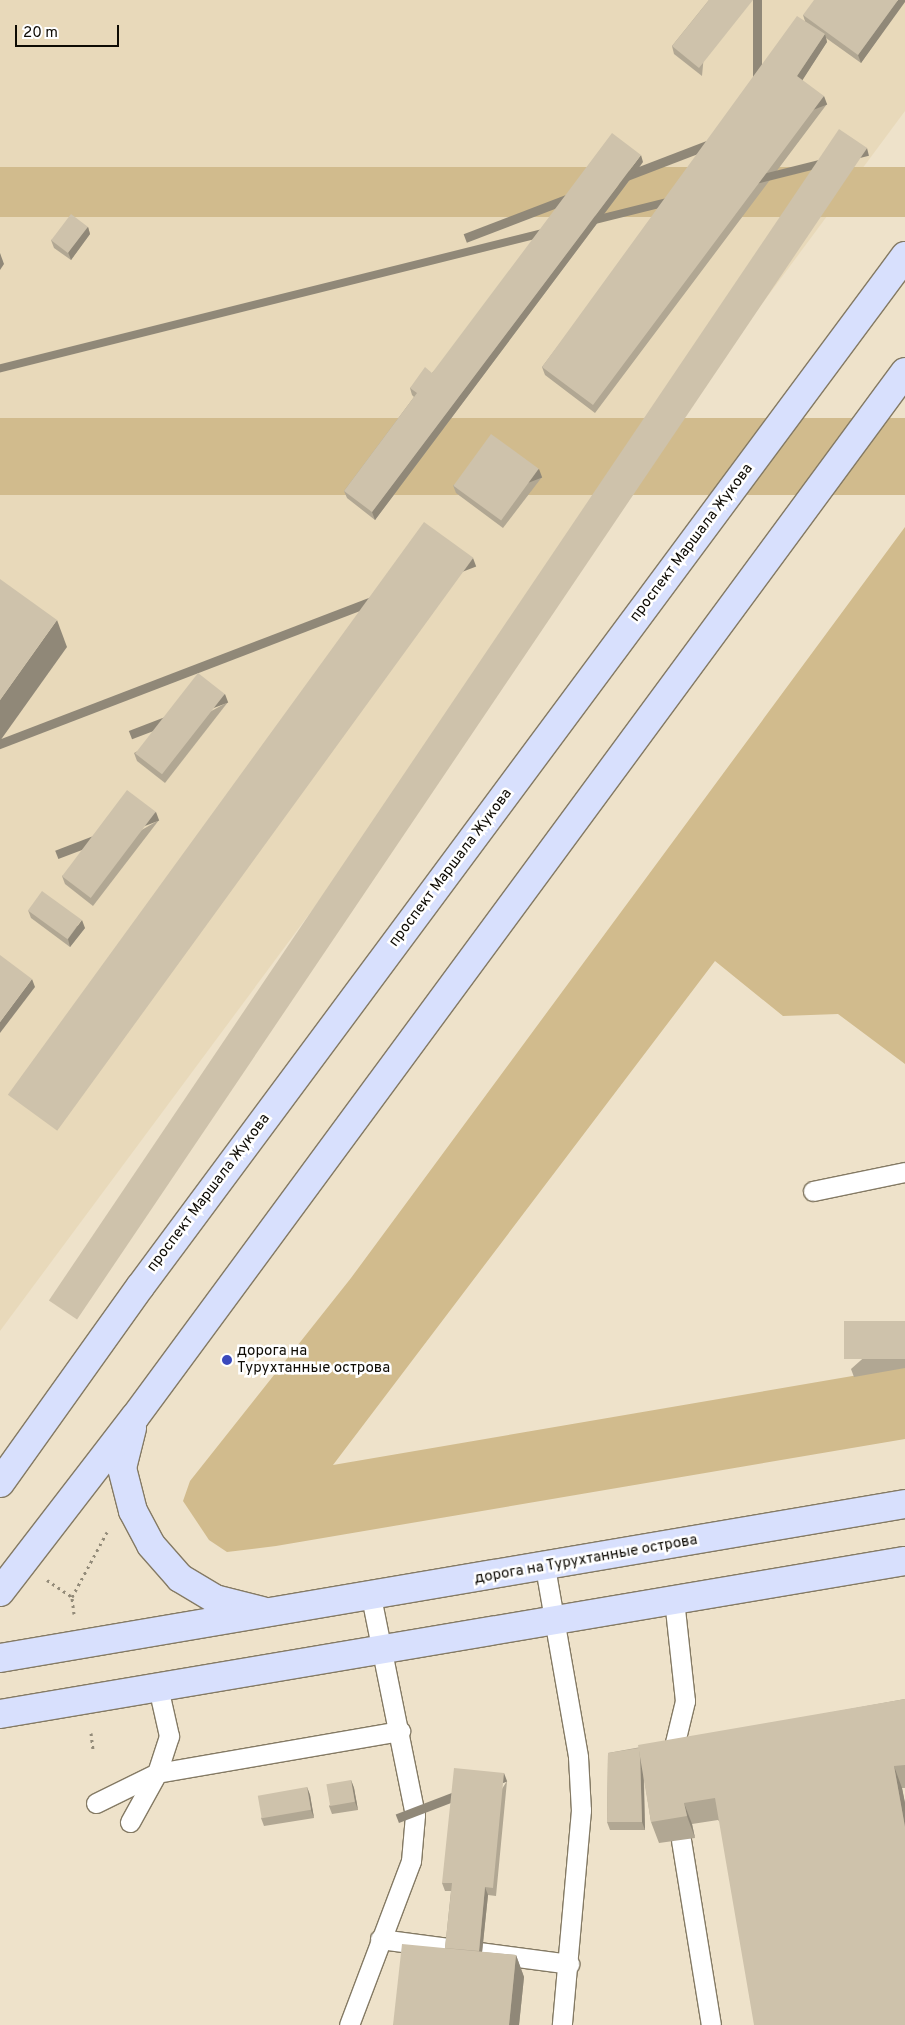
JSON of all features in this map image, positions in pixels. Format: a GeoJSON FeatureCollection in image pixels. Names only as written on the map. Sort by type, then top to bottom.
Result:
{"type":"FeatureCollection","features":[{"type":"Feature","properties":{"kind":"main road","name":"проспект Маршала Жукова"},"geometry":{"type":"LineString","coordinates":[[0,1483],[140,1287],[905,256]]}},
{"type":"Feature","properties":{"kind":"main road"},"geometry":{"type":"LineString","coordinates":[[0,1592],[135,1417],[905,372]]}},
{"type":"Feature","properties":{"kind":"main road"},"geometry":{"type":"LineString","coordinates":[[135,1417],[122,1468],[133,1511],[151,1545],[180,1578],[215,1599],[272,1613]]}},
{"type":"Feature","properties":{"kind":"main road","name":"дорога на Турухтанные острова"},"geometry":{"type":"LineString","coordinates":[[0,1658],[371,1597],[905,1504]]}},
{"type":"Feature","properties":{"kind":"main road"},"geometry":{"type":"LineString","coordinates":[[0,1714],[905,1560]]}},
{"type":"Feature","properties":{"kind":"lane"},"geometry":{"type":"LineString","coordinates":[[813,1191],[905,1172]]}},
{"type":"Feature","properties":{"kind":"lane"},"geometry":{"type":"LineString","coordinates":[[545,1567],[578,1757],[581,1810],[569,1964],[562,2025]]}},
{"type":"Feature","properties":{"kind":"lane"},"geometry":{"type":"LineString","coordinates":[[349,2025],[411,1861],[415,1815],[400,1731],[380,1650],[371,1597]]}},
{"type":"Feature","properties":{"kind":"lane"},"geometry":{"type":"LineString","coordinates":[[670,1763],[685,1701],[674,1600]]}},
{"type":"Feature","properties":{"kind":"lane"},"geometry":{"type":"LineString","coordinates":[[130,1822],[157,1773],[168,1736],[158,1688]]}},
{"type":"Feature","properties":{"kind":"lane"},"geometry":{"type":"LineString","coordinates":[[96,1803],[157,1773],[400,1731]]}},
{"type":"Feature","properties":{"kind":"lane"},"geometry":{"type":"LineString","coordinates":[[681,1840],[711,2025]]}},
{"type":"Feature","properties":{"kind":"lane"},"geometry":{"type":"LineString","coordinates":[[380,1939],[569,1964]]}},
{"type":"Feature","properties":{"kind":"path"},"geometry":{"type":"LineString","coordinates":[[75,1623],[72,1597],[110,1527]]}},
{"type":"Feature","properties":{"kind":"path"},"geometry":{"type":"LineString","coordinates":[[44,1578],[72,1597]]}},
{"type":"Feature","properties":{"kind":"path"},"geometry":{"type":"LineString","coordinates":[[91,1733],[93,1750]]}},
{"type":"Feature","properties":{"kind":"shaded area"},"geometry":{"type":"Polygon","coordinates":[[[0,0],[905,0],[905,111],[0,1331],[0,0]]]}},
{"type":"Feature","properties":{"kind":"shaded area"},"geometry":{"type":"Polygon","coordinates":[[[0,167],[905,167],[905,217],[0,217],[0,167]]]}},
{"type":"Feature","properties":{"kind":"shaded area"},"geometry":{"type":"Polygon","coordinates":[[[0,418],[905,418],[905,495],[0,495],[0,418]]]}},
{"type":"Feature","properties":{"kind":"shaded area"},"geometry":{"type":"Polygon","coordinates":[[[905,527],[905,1064],[838,1014],[783,1016],[715,961],[333,1465],[905,1367],[905,1439],[276,1546],[227,1552],[209,1540],[183,1501],[190,1481],[351,1278],[905,527]]]}},
{"type":"Feature","properties":{"kind":"building"},"geometry":{"type":"Polygon","coordinates":[[[709,0],[753,0],[699,68],[672,46],[709,0]]]}},
{"type":"Feature","properties":{"kind":"building"},"geometry":{"type":"Polygon","coordinates":[[[814,0],[898,0],[858,55],[803,15],[814,0]]]}},
{"type":"Feature","properties":{"kind":"building"},"geometry":{"type":"Polygon","coordinates":[[[797,16],[825,34],[797,76],[824,96],[593,405],[542,367],[797,16]]]}},
{"type":"Feature","properties":{"kind":"building"},"geometry":{"type":"Polygon","coordinates":[[[839,129],[867,148],[77,1319],[49,1300],[839,129]]]}},
{"type":"Feature","properties":{"kind":"building"},"geometry":{"type":"Polygon","coordinates":[[[612,133],[641,155],[372,512],[344,491],[417,393],[410,388],[425,367],[432,373],[612,133]]]}},
{"type":"Feature","properties":{"kind":"building"},"geometry":{"type":"Polygon","coordinates":[[[71,214],[88,227],[68,253],[51,240],[71,214]]]}},
{"type":"Feature","properties":{"kind":"building"},"geometry":{"type":"Polygon","coordinates":[[[491,434],[539,469],[501,520],[453,486],[491,434]]]}},
{"type":"Feature","properties":{"kind":"building"},"geometry":{"type":"Polygon","coordinates":[[[424,522],[473,558],[57,1131],[8,1095],[424,522]]]}},
{"type":"Feature","properties":{"kind":"building"},"geometry":{"type":"Polygon","coordinates":[[[0,579],[57,620],[0,700],[0,579]]]}},
{"type":"Feature","properties":{"kind":"building"},"geometry":{"type":"Polygon","coordinates":[[[198,673],[225,694],[162,774],[135,753],[198,673]]]}},
{"type":"Feature","properties":{"kind":"building"},"geometry":{"type":"Polygon","coordinates":[[[127,790],[156,812],[91,898],[62,876],[127,790]]]}},
{"type":"Feature","properties":{"kind":"building"},"geometry":{"type":"Polygon","coordinates":[[[42,891],[82,920],[68,939],[28,910],[42,891]]]}},
{"type":"Feature","properties":{"kind":"building"},"geometry":{"type":"Polygon","coordinates":[[[0,955],[32,979],[0,1022],[0,955]]]}},
{"type":"Feature","properties":{"kind":"building"},"geometry":{"type":"Polygon","coordinates":[[[844,1321],[905,1321],[905,1359],[844,1359],[844,1321]]]}},
{"type":"Feature","properties":{"kind":"building"},"geometry":{"type":"Polygon","coordinates":[[[905,1699],[905,1765],[894,1766],[905,1827],[905,2025],[754,2025],[715,1798],[684,1803],[687,1816],[651,1822],[638,1745],[905,1699]]]}},
{"type":"Feature","properties":{"kind":"building"},"geometry":{"type":"Polygon","coordinates":[[[639,1748],[642,1822],[607,1822],[608,1753],[639,1748]]]}},
{"type":"Feature","properties":{"kind":"building"},"geometry":{"type":"Polygon","coordinates":[[[454,1768],[504,1773],[493,1888],[485,1887],[479,1951],[445,1948],[452,1883],[442,1883],[454,1768]]]}},
{"type":"Feature","properties":{"kind":"building"},"geometry":{"type":"Polygon","coordinates":[[[351,1780],[355,1802],[330,1806],[326,1784],[351,1780]]]}},
{"type":"Feature","properties":{"kind":"building"},"geometry":{"type":"Polygon","coordinates":[[[307,1787],[311,1810],[262,1818],[258,1796],[307,1787]]]}},
{"type":"Feature","properties":{"kind":"building"},"geometry":{"type":"Polygon","coordinates":[[[402,1944],[516,1955],[509,2025],[393,2025],[402,1944]]]}},
{"type":"Feature","properties":{"kind":"place","name":"дорога на Турухтанные острова"},"geometry":{"type":"Point","coordinates":[227,1360]}}]}
